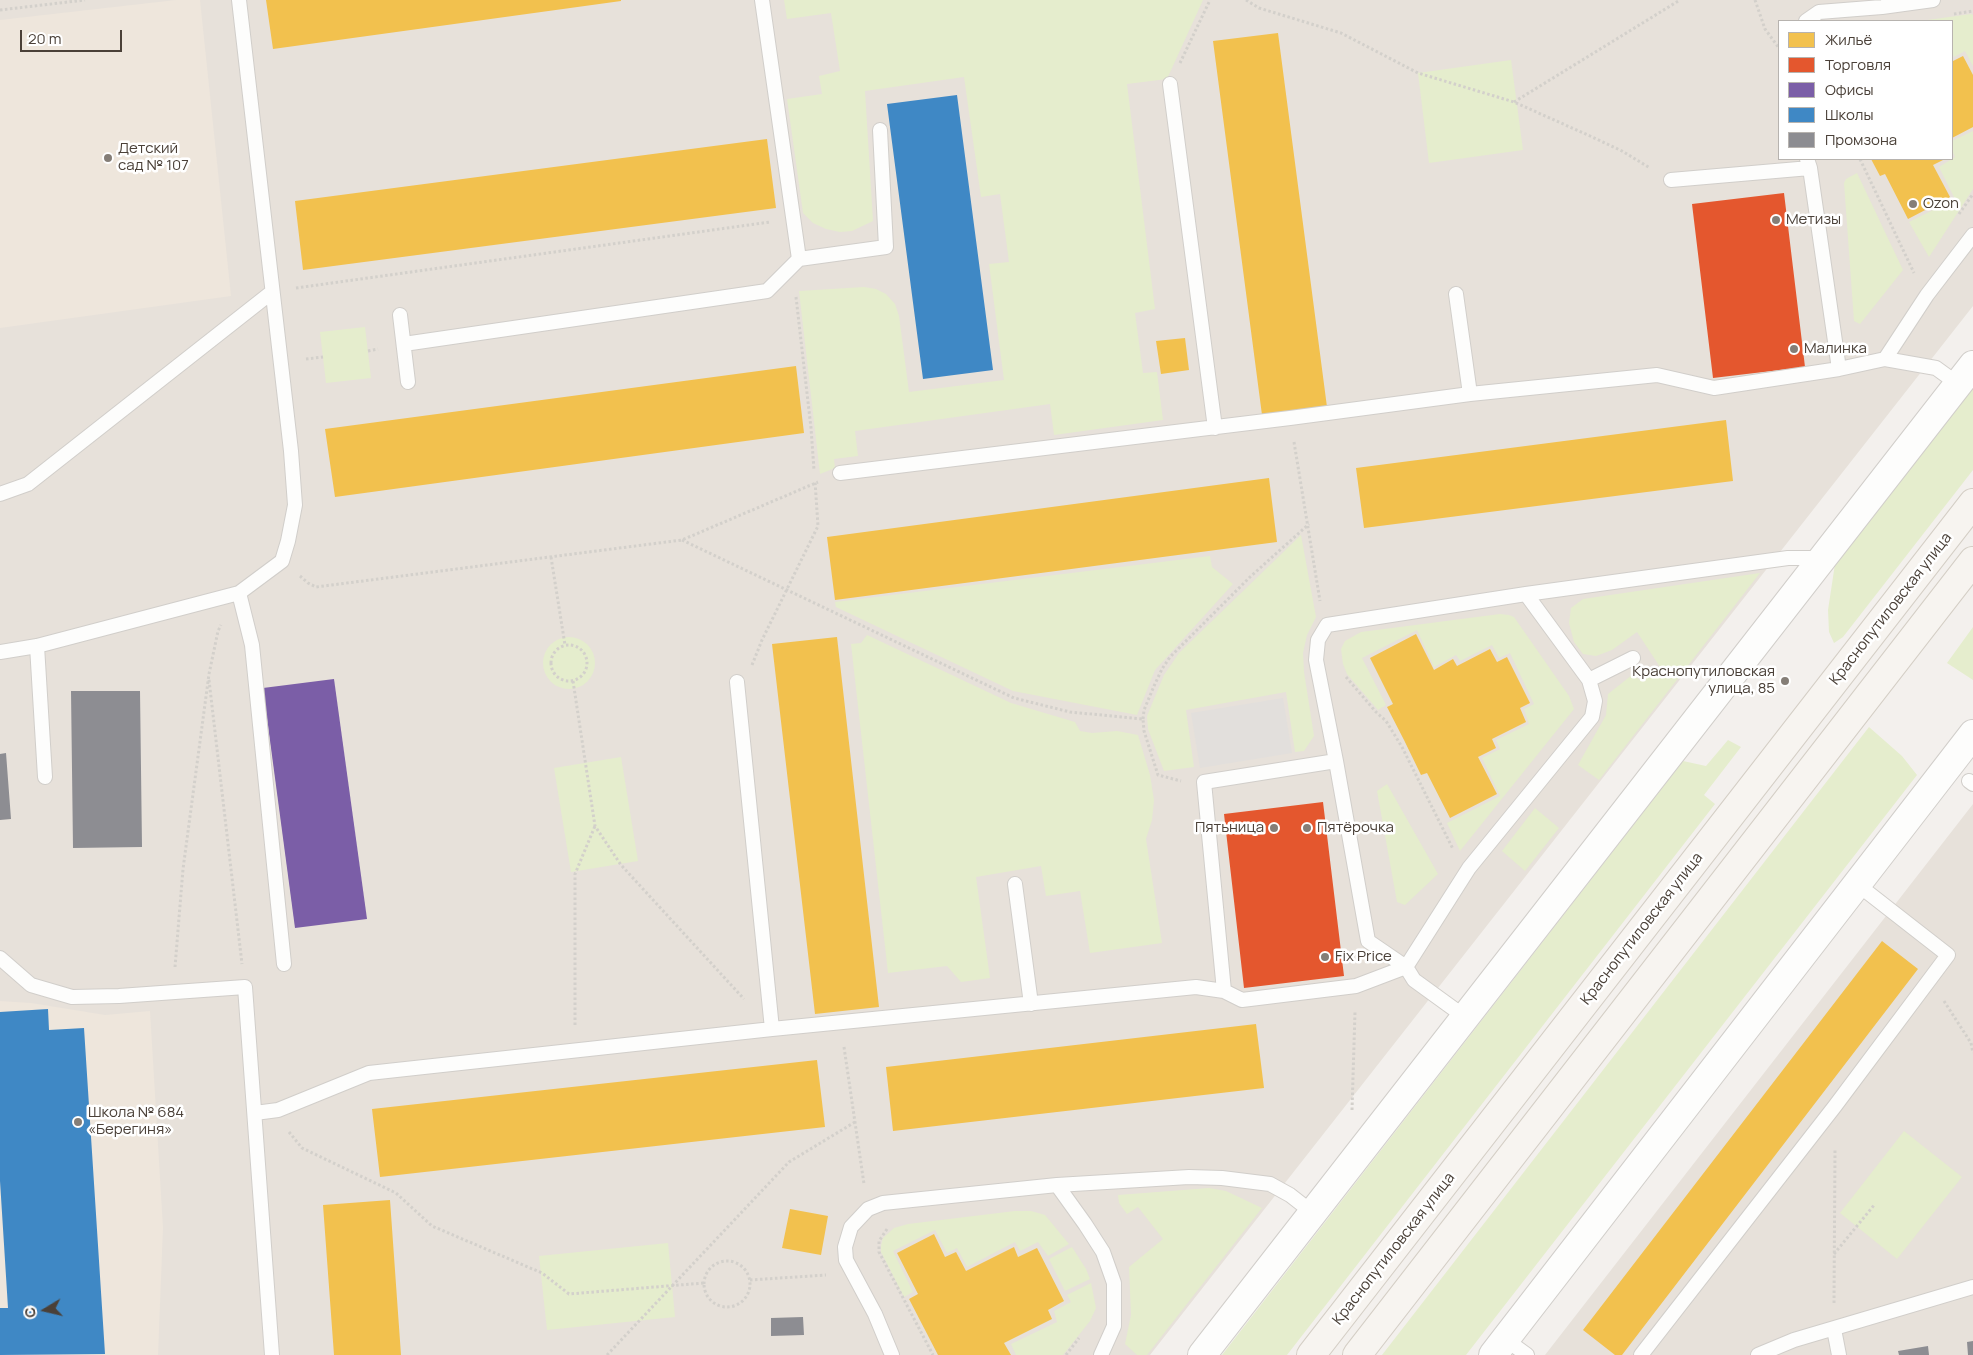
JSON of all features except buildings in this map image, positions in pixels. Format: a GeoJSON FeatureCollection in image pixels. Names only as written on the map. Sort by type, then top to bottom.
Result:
{"type":"FeatureCollection","features":[{"type":"Feature","properties":{"kind":"main road","name":"Краснопутиловская улица"},"geometry":{"type":"LineString","coordinates":[[1311,1355],[1973,503]]}},
{"type":"Feature","properties":{"kind":"main road"},"geometry":{"type":"LineString","coordinates":[[1357,1355],[1973,561]]}},
{"type":"Feature","properties":{"kind":"street"},"geometry":{"type":"LineString","coordinates":[[1202,1355],[1966,375]]}},
{"type":"Feature","properties":{"kind":"street"},"geometry":{"type":"LineString","coordinates":[[1499,1347],[1973,734]]}},
{"type":"Feature","properties":{"kind":"lane"},"geometry":{"type":"LineString","coordinates":[[0,652],[37,646],[239,593],[282,561],[295,505],[291,451],[240,0]]}},
{"type":"Feature","properties":{"kind":"lane"},"geometry":{"type":"LineString","coordinates":[[762,0],[793,219],[795,263]]}},
{"type":"Feature","properties":{"kind":"lane"},"geometry":{"type":"LineString","coordinates":[[1807,20],[1819,12],[1882,7],[1933,0]]}},
{"type":"Feature","properties":{"kind":"lane"},"geometry":{"type":"LineString","coordinates":[[1170,84],[1215,428]]}},
{"type":"Feature","properties":{"kind":"lane"},"geometry":{"type":"LineString","coordinates":[[404,344],[768,291],[795,263],[886,247],[880,130]]}},
{"type":"Feature","properties":{"kind":"lane"},"geometry":{"type":"LineString","coordinates":[[1671,180],[1809,164],[1839,369]]}},
{"type":"Feature","properties":{"kind":"lane"},"geometry":{"type":"LineString","coordinates":[[1885,359],[1926,295],[1973,235]]}},
{"type":"Feature","properties":{"kind":"lane"},"geometry":{"type":"LineString","coordinates":[[0,494],[28,484],[272,292]]}},
{"type":"Feature","properties":{"kind":"lane"},"geometry":{"type":"LineString","coordinates":[[1456,294],[1470,394]]}},
{"type":"Feature","properties":{"kind":"lane"},"geometry":{"type":"LineString","coordinates":[[400,315],[408,382]]}},
{"type":"Feature","properties":{"kind":"lane"},"geometry":{"type":"LineString","coordinates":[[840,473],[1215,428],[1470,394],[1657,375],[1714,388],[1839,369],[1885,359],[1966,375]]}},
{"type":"Feature","properties":{"kind":"lane"},"geometry":{"type":"LineString","coordinates":[[1465,1017],[1414,980],[1406,967],[1368,941],[1316,660],[1318,640],[1327,625],[1526,594],[1788,558],[1822,558]]}},
{"type":"Feature","properties":{"kind":"lane"},"geometry":{"type":"LineString","coordinates":[[239,593],[252,644],[284,964]]}},
{"type":"Feature","properties":{"kind":"lane"},"geometry":{"type":"LineString","coordinates":[[255,1112],[278,1110],[369,1073],[772,1029],[1196,987],[1224,991],[1242,1000],[1356,986],[1406,967],[1469,868],[1592,717],[1595,701],[1589,680],[1526,594]]}},
{"type":"Feature","properties":{"kind":"lane"},"geometry":{"type":"LineString","coordinates":[[37,646],[45,777]]}},
{"type":"Feature","properties":{"kind":"lane"},"geometry":{"type":"LineString","coordinates":[[1589,680],[1633,658]]}},
{"type":"Feature","properties":{"kind":"lane"},"geometry":{"type":"LineString","coordinates":[[737,682],[772,1029]]}},
{"type":"Feature","properties":{"kind":"lane"},"geometry":{"type":"LineString","coordinates":[[1224,991],[1204,782],[1336,761]]}},
{"type":"Feature","properties":{"kind":"lane"},"geometry":{"type":"LineString","coordinates":[[1015,884],[1031,1004]]}},
{"type":"Feature","properties":{"kind":"lane"},"geometry":{"type":"LineString","coordinates":[[1640,1355],[1835,1106],[1948,955],[1857,884]]}},
{"type":"Feature","properties":{"kind":"lane"},"geometry":{"type":"LineString","coordinates":[[0,958],[31,985],[72,997],[172,993],[245,987],[272,1355]]}},
{"type":"Feature","properties":{"kind":"lane"},"geometry":{"type":"LineString","coordinates":[[892,1355],[875,1314],[846,1260],[845,1247],[852,1227],[868,1209],[883,1203],[1057,1186],[1189,1177],[1222,1178],[1270,1184],[1313,1213]]}},
{"type":"Feature","properties":{"kind":"lane"},"geometry":{"type":"LineString","coordinates":[[1057,1186],[1103,1252],[1114,1283],[1114,1326],[1101,1355]]}},
{"type":"Feature","properties":{"kind":"lane"},"geometry":{"type":"LineString","coordinates":[[1758,1355],[1794,1340],[1973,1287]]}},
{"type":"Feature","properties":{"kind":"lane"},"geometry":{"type":"LineString","coordinates":[[1834,1329],[1839,1355]]}},
{"type":"Feature","properties":{"kind":"lane"},"geometry":{"type":"LineString","coordinates":[[1499,1347],[1527,1355]]}},
{"type":"Feature","properties":{"kind":"path"},"geometry":{"type":"LineString","coordinates":[[0,10],[85,0]]}},
{"type":"Feature","properties":{"kind":"path"},"geometry":{"type":"LineString","coordinates":[[1170,84],[1210,0]]}},
{"type":"Feature","properties":{"kind":"path"},"geometry":{"type":"LineString","coordinates":[[1246,0],[1259,8],[1341,33],[1418,73],[1514,102],[1622,151],[1671,180]]}},
{"type":"Feature","properties":{"kind":"path"},"geometry":{"type":"LineString","coordinates":[[1514,102],[1680,0]]}},
{"type":"Feature","properties":{"kind":"path"},"geometry":{"type":"LineString","coordinates":[[1755,0],[1764,29],[1778,47]]}},
{"type":"Feature","properties":{"kind":"path"},"geometry":{"type":"LineString","coordinates":[[1860,160],[1917,276]]}},
{"type":"Feature","properties":{"kind":"path"},"geometry":{"type":"LineString","coordinates":[[287,290],[793,219]]}},
{"type":"Feature","properties":{"kind":"path"},"geometry":{"type":"LineString","coordinates":[[762,640],[818,526],[811,428],[795,263]]}},
{"type":"Feature","properties":{"kind":"path"},"geometry":{"type":"LineString","coordinates":[[1290,418],[1309,524],[1320,603],[1326,612],[1327,625]]}},
{"type":"Feature","properties":{"kind":"path"},"geometry":{"type":"LineString","coordinates":[[282,561],[308,583],[316,587],[682,540],[840,473]]}},
{"type":"Feature","properties":{"kind":"path"},"geometry":{"type":"LineString","coordinates":[[1204,782],[1182,781],[1158,775],[1144,731],[1144,710],[1162,669],[1170,657],[1250,577],[1309,524]]}},
{"type":"Feature","properties":{"kind":"path"},"geometry":{"type":"LineString","coordinates":[[682,540],[1014,698],[1070,712],[1143,720]]}},
{"type":"Feature","properties":{"kind":"path"},"geometry":{"type":"LineString","coordinates":[[551,557],[565,645]]}},
{"type":"Feature","properties":{"kind":"path"},"geometry":{"type":"LineString","coordinates":[[172,993],[183,869],[209,674],[218,631],[239,593]]}},
{"type":"Feature","properties":{"kind":"path"},"geometry":{"type":"LineString","coordinates":[[565,645],[576,645],[587,656],[585,672],[573,681],[562,680],[556,676],[551,666],[555,650],[565,645]]}},
{"type":"Feature","properties":{"kind":"path"},"geometry":{"type":"LineString","coordinates":[[209,674],[243,972]]}},
{"type":"Feature","properties":{"kind":"path"},"geometry":{"type":"LineString","coordinates":[[1344,675],[1386,721],[1402,747],[1457,857],[1469,868]]}},
{"type":"Feature","properties":{"kind":"path"},"geometry":{"type":"LineString","coordinates":[[573,681],[595,826],[621,865],[751,1007],[770,1011]]}},
{"type":"Feature","properties":{"kind":"path"},"geometry":{"type":"LineString","coordinates":[[575,1050],[575,874],[595,826]]}},
{"type":"Feature","properties":{"kind":"path"},"geometry":{"type":"LineString","coordinates":[[1930,979],[1971,1043],[1973,1053]]}},
{"type":"Feature","properties":{"kind":"path"},"geometry":{"type":"LineString","coordinates":[[1352,1116],[1356,986]]}},
{"type":"Feature","properties":{"kind":"path"},"geometry":{"type":"LineString","coordinates":[[841,1023],[868,1209]]}},
{"type":"Feature","properties":{"kind":"path"},"geometry":{"type":"LineString","coordinates":[[278,1110],[282,1124],[302,1148],[396,1193],[432,1226],[542,1273],[569,1294],[704,1284]]}},
{"type":"Feature","properties":{"kind":"path"},"geometry":{"type":"LineString","coordinates":[[607,1355],[789,1162],[855,1122]]}},
{"type":"Feature","properties":{"kind":"path"},"geometry":{"type":"LineString","coordinates":[[1834,1312],[1835,1146]]}},
{"type":"Feature","properties":{"kind":"path"},"geometry":{"type":"LineString","coordinates":[[1834,1254],[1875,1204]]}},
{"type":"Feature","properties":{"kind":"path"},"geometry":{"type":"LineString","coordinates":[[892,1226],[879,1241],[879,1252],[933,1355]]}},
{"type":"Feature","properties":{"kind":"path"},"geometry":{"type":"LineString","coordinates":[[731,1261],[739,1265],[746,1272],[750,1280],[750,1290],[745,1299],[738,1305],[729,1308],[719,1306],[711,1301],[706,1293],[704,1284],[706,1274],[712,1266],[721,1262],[731,1261]]}},
{"type":"Feature","properties":{"kind":"path"},"geometry":{"type":"LineString","coordinates":[[750,1280],[841,1274],[851,1269]]}},
{"type":"Feature","properties":{"kind":"path"},"geometry":{"type":"LineString","coordinates":[[1066,1355],[1082,1335]]}},
{"type":"Feature","properties":{"kind":"shaded area"},"geometry":{"type":"Polygon","coordinates":[[[0,0],[1973,0],[1973,306],[1150,1355],[0,1355],[0,0]]]}},
{"type":"Feature","properties":{"kind":"shaded area","name":"Детский сад № 107"},"geometry":{"type":"Polygon","coordinates":[[[176,0],[200,0],[231,296],[0,328],[0,20],[176,0]]]}},
{"type":"Feature","properties":{"kind":"shaded area"},"geometry":{"type":"Polygon","coordinates":[[[1283,698],[1292,753],[1200,768],[1191,713],[1283,698]]]}},
{"type":"Feature","properties":{"kind":"shaded area"},"geometry":{"type":"Polygon","coordinates":[[[1973,804],[1973,1355],[1545,1355],[1973,804]]]}},
{"type":"Feature","properties":{"kind":"shaded area","name":"Школа № 684 «Берегиня»"},"geometry":{"type":"Polygon","coordinates":[[[0,1001],[31,1003],[105,1015],[150,1011],[163,1228],[158,1355],[0,1355],[0,1001]]]}},
{"type":"Feature","properties":{"kind":"green space"},"geometry":{"type":"Polygon","coordinates":[[[784,0],[1203,0],[1167,79],[1127,84],[1155,309],[1135,313],[1143,373],[1157,372],[1163,420],[1054,435],[1050,404],[855,431],[858,456],[834,459],[835,468],[820,474],[799,291],[864,287],[876,289],[886,294],[895,304],[899,316],[909,392],[1004,380],[989,264],[1009,262],[1000,194],[981,197],[964,77],[865,91],[873,221],[852,231],[840,232],[826,229],[813,223],[803,213],[787,99],[822,94],[819,76],[840,71],[831,13],[787,19],[784,0]]]}},
{"type":"Feature","properties":{"kind":"green space"},"geometry":{"type":"Polygon","coordinates":[[[1973,15],[1973,66],[1965,51],[1954,57],[1953,20],[1927,20],[1973,15]]]}},
{"type":"Feature","properties":{"kind":"green space"},"geometry":{"type":"Polygon","coordinates":[[[1511,60],[1523,150],[1429,163],[1418,73],[1511,60]]]}},
{"type":"Feature","properties":{"kind":"green space"},"geometry":{"type":"Polygon","coordinates":[[[1973,131],[1973,189],[1929,257],[1909,222],[1955,199],[1939,167],[1955,157],[1953,141],[1973,131]]]}},
{"type":"Feature","properties":{"kind":"green space"},"geometry":{"type":"Polygon","coordinates":[[[1857,173],[1903,270],[1860,324],[1854,321],[1844,183],[1846,179],[1857,173]]]}},
{"type":"Feature","properties":{"kind":"green space"},"geometry":{"type":"Polygon","coordinates":[[[365,327],[371,378],[326,383],[320,332],[365,327]]]}},
{"type":"Feature","properties":{"kind":"green space"},"geometry":{"type":"Polygon","coordinates":[[[1973,388],[1973,470],[1843,637],[1834,643],[1829,632],[1828,610],[1835,564],[1973,388]]]}},
{"type":"Feature","properties":{"kind":"green space"},"geometry":{"type":"Polygon","coordinates":[[[1301,535],[1316,617],[1307,635],[1303,653],[1304,672],[1314,736],[1304,751],[1295,752],[1286,692],[1186,710],[1194,767],[1164,771],[1148,729],[1147,716],[1164,675],[1179,653],[1301,535]]]}},
{"type":"Feature","properties":{"kind":"green space"},"geometry":{"type":"Polygon","coordinates":[[[1210,556],[1212,567],[1233,584],[1155,670],[1137,715],[1013,691],[836,607],[835,602],[1210,556]]]}},
{"type":"Feature","properties":{"kind":"green space"},"geometry":{"type":"Polygon","coordinates":[[[1760,573],[1599,780],[1578,765],[1606,715],[1608,694],[1632,675],[1640,680],[1660,667],[1637,632],[1612,650],[1596,656],[1583,654],[1574,642],[1569,623],[1571,608],[1583,599],[1760,573]]]}},
{"type":"Feature","properties":{"kind":"green space"},"geometry":{"type":"Polygon","coordinates":[[[1500,614],[1514,617],[1569,696],[1574,709],[1460,851],[1447,823],[1500,796],[1482,758],[1500,749],[1496,740],[1529,724],[1524,709],[1534,704],[1510,653],[1499,658],[1492,645],[1460,661],[1456,655],[1434,667],[1417,630],[1362,658],[1386,705],[1378,710],[1347,674],[1343,664],[1341,649],[1345,641],[1361,632],[1500,614]]]}},
{"type":"Feature","properties":{"kind":"green space"},"geometry":{"type":"Polygon","coordinates":[[[1973,627],[1973,680],[1947,663],[1973,627]]]}},
{"type":"Feature","properties":{"kind":"green space"},"geometry":{"type":"Polygon","coordinates":[[[867,635],[1011,703],[1075,722],[1080,731],[1092,733],[1117,731],[1138,735],[1150,775],[1154,800],[1152,820],[1146,839],[1162,943],[1090,953],[1080,891],[1046,896],[1041,866],[976,877],[990,978],[961,982],[947,966],[888,973],[851,644],[861,643],[867,635]]]}},
{"type":"Feature","properties":{"kind":"green space"},"geometry":{"type":"Polygon","coordinates":[[[569,637],[579,639],[587,645],[593,653],[595,663],[593,673],[587,681],[579,687],[569,689],[559,687],[551,681],[545,673],[543,663],[545,653],[551,645],[559,639],[569,637]]]}},
{"type":"Feature","properties":{"kind":"green space"},"geometry":{"type":"Polygon","coordinates":[[[1869,727],[1902,756],[1917,775],[1466,1355],[1382,1355],[1869,727]]]}},
{"type":"Feature","properties":{"kind":"green space"},"geometry":{"type":"Polygon","coordinates":[[[1728,740],[1741,747],[1704,795],[1715,804],[1287,1355],[1222,1355],[1683,761],[1706,766],[1728,740]]]}},
{"type":"Feature","properties":{"kind":"green space"},"geometry":{"type":"Polygon","coordinates":[[[621,757],[638,861],[571,872],[554,768],[621,757]]]}},
{"type":"Feature","properties":{"kind":"green space"},"geometry":{"type":"Polygon","coordinates":[[[1387,784],[1438,874],[1405,905],[1397,902],[1377,791],[1387,784]]]}},
{"type":"Feature","properties":{"kind":"green space"},"geometry":{"type":"Polygon","coordinates":[[[1535,808],[1559,828],[1525,871],[1502,851],[1535,808]]]}},
{"type":"Feature","properties":{"kind":"green space"},"geometry":{"type":"Polygon","coordinates":[[[1904,1131],[1962,1177],[1897,1259],[1840,1213],[1904,1131]]]}},
{"type":"Feature","properties":{"kind":"green space"},"geometry":{"type":"Polygon","coordinates":[[[1209,1188],[1226,1191],[1262,1208],[1147,1355],[1137,1355],[1125,1344],[1131,1315],[1129,1267],[1163,1239],[1138,1207],[1127,1214],[1119,1203],[1118,1195],[1209,1188]]]}},
{"type":"Feature","properties":{"kind":"green space"},"geometry":{"type":"Polygon","coordinates":[[[1015,1211],[1031,1211],[1045,1215],[1069,1244],[1048,1256],[1038,1242],[1020,1251],[1015,1242],[967,1267],[957,1248],[947,1253],[935,1230],[893,1251],[913,1292],[904,1297],[881,1252],[883,1238],[894,1228],[908,1224],[1015,1211]]]}},
{"type":"Feature","properties":{"kind":"green space"},"geometry":{"type":"Polygon","coordinates":[[[668,1243],[675,1317],[547,1330],[539,1256],[668,1243]]]}},
{"type":"Feature","properties":{"kind":"green space"},"geometry":{"type":"Polygon","coordinates":[[[1072,1247],[1090,1279],[1065,1291],[1049,1259],[1072,1247]]]}},
{"type":"Feature","properties":{"kind":"green space"},"geometry":{"type":"Polygon","coordinates":[[[1091,1283],[1096,1308],[1090,1321],[1063,1355],[1016,1355],[1011,1344],[1057,1322],[1054,1311],[1071,1302],[1067,1295],[1091,1283]]]}},
{"type":"Feature","properties":{"kind":"place","name":"Детский сад № 107"},"geometry":{"type":"Point","coordinates":[108,158]}},
{"type":"Feature","properties":{"kind":"place","name":"Ozon"},"geometry":{"type":"Point","coordinates":[1913,204]}},
{"type":"Feature","properties":{"kind":"place","name":"Метизы"},"geometry":{"type":"Point","coordinates":[1776,220]}},
{"type":"Feature","properties":{"kind":"place","name":"Малинка"},"geometry":{"type":"Point","coordinates":[1794,349]}},
{"type":"Feature","properties":{"kind":"place","name":"Краснопутиловская улица, 85"},"geometry":{"type":"Point","coordinates":[1785,681]}},
{"type":"Feature","properties":{"kind":"place","name":"Пятьница"},"geometry":{"type":"Point","coordinates":[1274,828]}},
{"type":"Feature","properties":{"kind":"place","name":"Пятёрочка"},"geometry":{"type":"Point","coordinates":[1307,828]}},
{"type":"Feature","properties":{"kind":"place","name":"Fix Price"},"geometry":{"type":"Point","coordinates":[1325,957]}},
{"type":"Feature","properties":{"kind":"place","name":"Школа № 684 «Берегиня»"},"geometry":{"type":"Point","coordinates":[78,1122]}}]}
